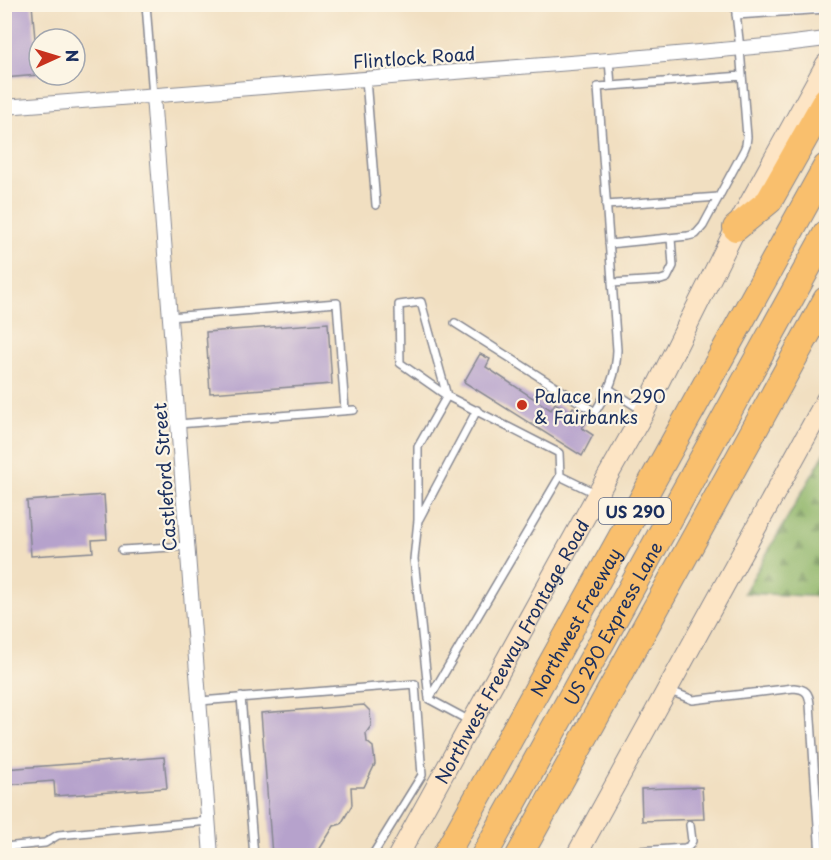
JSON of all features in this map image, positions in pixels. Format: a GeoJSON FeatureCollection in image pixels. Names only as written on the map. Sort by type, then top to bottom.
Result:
{"type":"FeatureCollection","features":[{"type":"Feature","properties":{"kind":"highway"},"geometry":{"type":"LineString","coordinates":[[736,228],[769,201],[826,100]]}},
{"type":"Feature","properties":{"kind":"highway","name":"Northwest Freeway"},"geometry":{"type":"LineString","coordinates":[[445,855],[826,167]]}},
{"type":"Feature","properties":{"kind":"highway","name":"US 290 Express Lane"},"geometry":{"type":"LineString","coordinates":[[484,855],[826,234]]}},
{"type":"Feature","properties":{"kind":"highway"},"geometry":{"type":"LineString","coordinates":[[519,855],[826,300]]}},
{"type":"Feature","properties":{"kind":"main road","name":"Northwest Freeway Frontage Road"},"geometry":{"type":"LineString","coordinates":[[398,855],[644,412],[736,228],[826,64]]}},
{"type":"Feature","properties":{"kind":"main road"},"geometry":{"type":"LineString","coordinates":[[576,855],[826,400]]}},
{"type":"Feature","properties":{"kind":"street","name":"Flintlock Road"},"geometry":{"type":"LineString","coordinates":[[4,107],[609,60],[826,39]]}},
{"type":"Feature","properties":{"kind":"street","name":"Castleford Street"},"geometry":{"type":"LineString","coordinates":[[153,96],[211,855]]}},
{"type":"Feature","properties":{"kind":"lane"},"geometry":{"type":"LineString","coordinates":[[146,4],[153,96]]}},
{"type":"Feature","properties":{"kind":"lane"},"geometry":{"type":"LineString","coordinates":[[609,244],[696,234],[719,197],[746,145],[735,4]]}},
{"type":"Feature","properties":{"kind":"lane"},"geometry":{"type":"LineString","coordinates":[[736,15],[826,9]]}},
{"type":"Feature","properties":{"kind":"lane"},"geometry":{"type":"LineString","coordinates":[[609,60],[611,86]]}},
{"type":"Feature","properties":{"kind":"lane"},"geometry":{"type":"LineString","coordinates":[[455,323],[595,412],[609,389],[615,372],[617,350],[598,87],[742,76]]}},
{"type":"Feature","properties":{"kind":"lane"},"geometry":{"type":"LineString","coordinates":[[366,79],[376,205]]}},
{"type":"Feature","properties":{"kind":"lane"},"geometry":{"type":"LineString","coordinates":[[606,205],[719,197]]}},
{"type":"Feature","properties":{"kind":"lane"},"geometry":{"type":"LineString","coordinates":[[612,283],[667,278],[673,266],[671,238]]}},
{"type":"Feature","properties":{"kind":"lane"},"geometry":{"type":"LineString","coordinates":[[429,699],[414,559],[418,520],[418,447],[447,396],[421,302],[399,305],[400,363],[447,396],[559,453],[560,477],[429,699]]}},
{"type":"Feature","properties":{"kind":"lane"},"geometry":{"type":"LineString","coordinates":[[170,317],[337,303],[345,411]]}},
{"type":"Feature","properties":{"kind":"lane"},"geometry":{"type":"LineString","coordinates":[[609,389],[644,412]]}},
{"type":"Feature","properties":{"kind":"lane"},"geometry":{"type":"LineString","coordinates":[[178,424],[354,410]]}},
{"type":"Feature","properties":{"kind":"lane"},"geometry":{"type":"LineString","coordinates":[[418,520],[477,410]]}},
{"type":"Feature","properties":{"kind":"lane"},"geometry":{"type":"LineString","coordinates":[[560,477],[597,495]]}},
{"type":"Feature","properties":{"kind":"lane"},"geometry":{"type":"LineString","coordinates":[[122,550],[188,546]]}},
{"type":"Feature","properties":{"kind":"lane"},"geometry":{"type":"LineString","coordinates":[[200,701],[415,684],[423,775],[433,792]]}},
{"type":"Feature","properties":{"kind":"lane"},"geometry":{"type":"LineString","coordinates":[[667,690],[693,700],[794,688],[801,688],[805,691],[809,696],[810,704],[820,855]]}},
{"type":"Feature","properties":{"kind":"lane"},"geometry":{"type":"LineString","coordinates":[[241,697],[254,855]]}},
{"type":"Feature","properties":{"kind":"lane"},"geometry":{"type":"LineString","coordinates":[[429,699],[472,722]]}},
{"type":"Feature","properties":{"kind":"lane"},"geometry":{"type":"LineString","coordinates":[[372,855],[423,775]]}},
{"type":"Feature","properties":{"kind":"lane"},"geometry":{"type":"LineString","coordinates":[[4,846],[45,843],[58,835],[209,821]]}},
{"type":"Feature","properties":{"kind":"lane"},"geometry":{"type":"LineString","coordinates":[[576,855],[685,848],[692,841],[690,825]]}},
{"type":"Feature","properties":{"kind":"green space"},"geometry":{"type":"Polygon","coordinates":[[[826,451],[826,597],[744,593],[826,451]]]}},
{"type":"Feature","properties":{"kind":"building"},"geometry":{"type":"Polygon","coordinates":[[[4,4],[32,4],[34,27],[27,27],[27,76],[4,78],[4,4]]]}},
{"type":"Feature","properties":{"kind":"building"},"geometry":{"type":"Polygon","coordinates":[[[328,323],[332,384],[210,393],[206,332],[328,323]]]}},
{"type":"Feature","properties":{"kind":"building","name":"Palace Inn 290 & Fairbanks"},"geometry":{"type":"Polygon","coordinates":[[[480,354],[490,359],[486,367],[551,410],[555,403],[570,412],[573,407],[590,417],[582,428],[593,435],[582,456],[464,382],[480,354]]]}},
{"type":"Feature","properties":{"kind":"building"},"geometry":{"type":"Polygon","coordinates":[[[104,495],[107,539],[92,540],[93,552],[31,556],[27,501],[104,495]]]}},
{"type":"Feature","properties":{"kind":"building"},"geometry":{"type":"Polygon","coordinates":[[[364,705],[370,711],[371,726],[366,733],[367,742],[373,747],[375,764],[364,787],[351,787],[352,805],[341,824],[334,826],[316,855],[272,855],[261,713],[364,705]]]}},
{"type":"Feature","properties":{"kind":"building"},"geometry":{"type":"Polygon","coordinates":[[[164,757],[167,788],[55,796],[54,781],[4,785],[4,769],[164,757]]]}},
{"type":"Feature","properties":{"kind":"building"},"geometry":{"type":"Polygon","coordinates":[[[702,787],[704,819],[642,821],[641,789],[702,787]]]}},
{"type":"Feature","properties":{"kind":"place","name":"Palace Inn 290 & Fairbanks"},"geometry":{"type":"Point","coordinates":[522,405]}}]}
